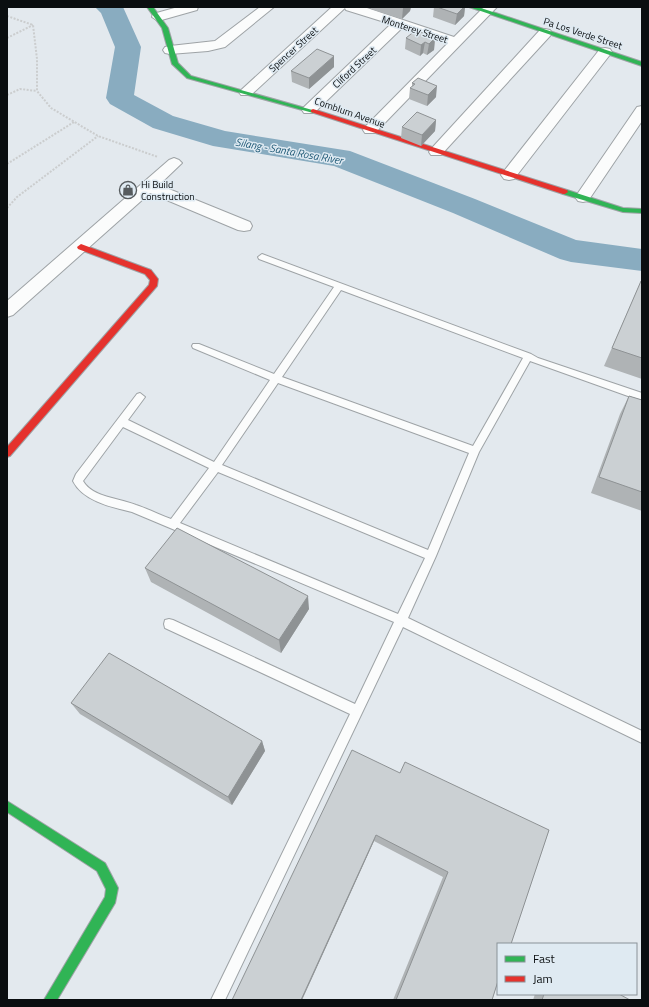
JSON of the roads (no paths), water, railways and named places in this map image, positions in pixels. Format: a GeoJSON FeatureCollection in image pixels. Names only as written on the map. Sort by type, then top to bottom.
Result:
{"type":"FeatureCollection","features":[{"type":"Feature","properties":{"kind":"street","name":"Comblum Avenue"},"geometry":{"type":"LineString","coordinates":[[150,7],[165,29],[172,60],[178,69],[189,77],[309,110],[544,187],[583,197]]}},
{"type":"Feature","properties":{"kind":"street"},"geometry":{"type":"LineString","coordinates":[[158,17],[192,7]]}},
{"type":"Feature","properties":{"kind":"street"},"geometry":{"type":"LineString","coordinates":[[170,50],[208,47],[220,44],[268,7]]}},
{"type":"Feature","properties":{"kind":"street","name":"Spencer Street"},"geometry":{"type":"LineString","coordinates":[[246,92],[339,7]]}},
{"type":"Feature","properties":{"kind":"street","name":"Monterey Street"},"geometry":{"type":"LineString","coordinates":[[351,7],[457,42]]}},
{"type":"Feature","properties":{"kind":"street","name":"Pa Los Verde Street"},"geometry":{"type":"LineString","coordinates":[[472,7],[489,9],[545,33],[642,64]]}},
{"type":"Feature","properties":{"kind":"street"},"geometry":{"type":"LineString","coordinates":[[370,130],[489,9]]}},
{"type":"Feature","properties":{"kind":"street","name":"Cliford Street"},"geometry":{"type":"LineString","coordinates":[[309,110],[399,24]]}},
{"type":"Feature","properties":{"kind":"street"},"geometry":{"type":"LineString","coordinates":[[436,152],[545,33]]}},
{"type":"Feature","properties":{"kind":"street"},"geometry":{"type":"LineString","coordinates":[[509,175],[605,52]]}},
{"type":"Feature","properties":{"kind":"street"},"geometry":{"type":"LineString","coordinates":[[642,110],[583,197],[623,210],[642,211]]}},
{"type":"Feature","properties":{"kind":"street"},"geometry":{"type":"LineString","coordinates":[[7,311],[174,163]]}},
{"type":"Feature","properties":{"kind":"street"},"geometry":{"type":"LineString","coordinates":[[148,186],[244,226]]}},
{"type":"Feature","properties":{"kind":"street"},"geometry":{"type":"LineString","coordinates":[[7,453],[153,286],[154,280],[148,272],[81,247]]}},
{"type":"Feature","properties":{"kind":"street"},"geometry":{"type":"LineString","coordinates":[[7,806],[101,867],[112,888],[111,899],[50,1000]]}},
{"type":"Feature","properties":{"kind":"lane"},"geometry":{"type":"LineString","coordinates":[[262,257],[528,356],[534,360],[642,397]]}},
{"type":"Feature","properties":{"kind":"lane"},"geometry":{"type":"LineString","coordinates":[[173,525],[216,467],[339,286]]}},
{"type":"Feature","properties":{"kind":"lane"},"geometry":{"type":"LineString","coordinates":[[196,346],[277,379],[475,451]]}},
{"type":"Feature","properties":{"kind":"lane"},"geometry":{"type":"LineString","coordinates":[[218,1000],[431,556],[475,451],[528,356]]}},
{"type":"Feature","properties":{"kind":"lane"},"geometry":{"type":"LineString","coordinates":[[140,397],[79,477],[78,485],[87,492],[117,504],[133,508],[401,620],[642,737]]}},
{"type":"Feature","properties":{"kind":"lane"},"geometry":{"type":"LineString","coordinates":[[122,422],[216,467],[431,556]]}},
{"type":"Feature","properties":{"kind":"lane"},"geometry":{"type":"LineString","coordinates":[[169,624],[357,711]]}},
{"type":"Feature","properties":{"kind":"waterway","name":"Silang - Santa Rosa River"},"geometry":{"type":"LineString","coordinates":[[107,7],[111,8],[128,47],[120,98],[163,122],[223,140],[340,158],[464,206],[571,251],[642,260]]}},
{"type":"Feature","properties":{"kind":"place","name":"Hi Build Construction"},"geometry":{"type":"Point","coordinates":[128,190]}}]}
